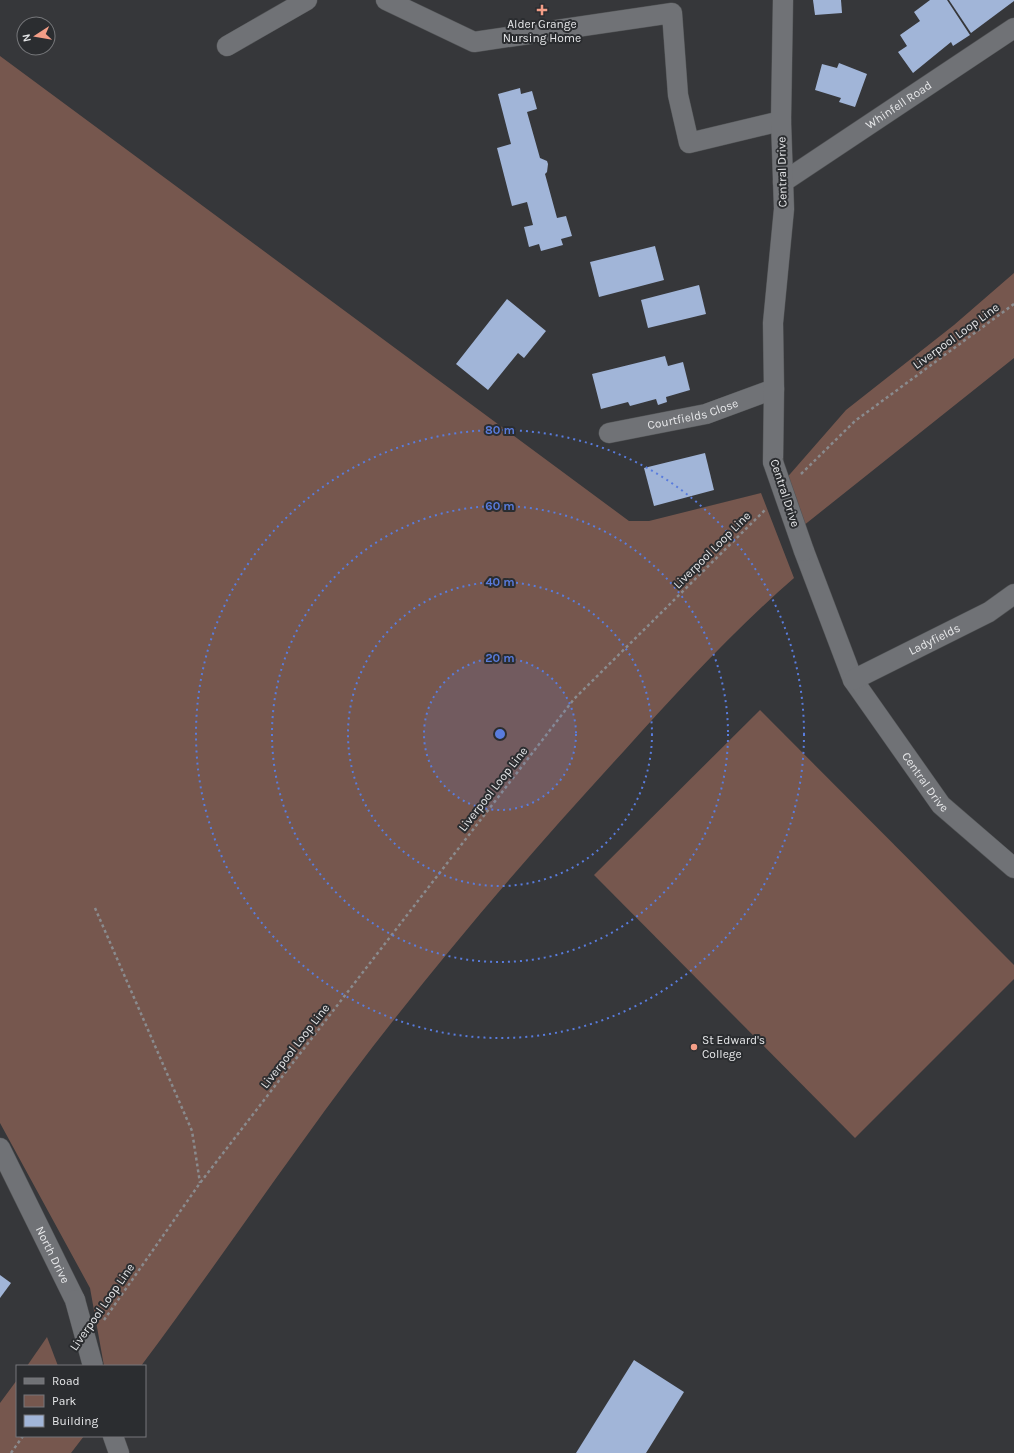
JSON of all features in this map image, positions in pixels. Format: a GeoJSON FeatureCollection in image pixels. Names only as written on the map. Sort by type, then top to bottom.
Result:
{"type":"FeatureCollection","features":[{"type":"Feature","properties":{"kind":"street"},"geometry":{"type":"LineString","coordinates":[[227,46],[307,0]]}},
{"type":"Feature","properties":{"kind":"street"},"geometry":{"type":"LineString","coordinates":[[386,0],[474,42],[667,7],[678,95],[689,143],[781,121]]}},
{"type":"Feature","properties":{"kind":"street","name":"Central Drive"},"geometry":{"type":"LineString","coordinates":[[783,0],[781,121],[784,209],[773,323],[773,462],[804,551],[853,680],[941,805],[1014,868]]}},
{"type":"Feature","properties":{"kind":"street","name":"Whinfell Road"},"geometry":{"type":"LineString","coordinates":[[784,182],[1014,28]]}},
{"type":"Feature","properties":{"kind":"street","name":"Courtfields Close"},"geometry":{"type":"LineString","coordinates":[[609,433],[706,414],[774,389]]}},
{"type":"Feature","properties":{"kind":"street","name":"Ladyfields"},"geometry":{"type":"LineString","coordinates":[[853,680],[988,612],[1014,594]]}},
{"type":"Feature","properties":{"kind":"street","name":"North Drive"},"geometry":{"type":"LineString","coordinates":[[0,1148],[75,1300],[93,1365]]}},
{"type":"Feature","properties":{"kind":"street"},"geometry":{"type":"LineString","coordinates":[[113,1437],[119,1453]]}},
{"type":"Feature","properties":{"kind":"path","name":"Liverpool Loop Line"},"geometry":{"type":"LineString","coordinates":[[799,477],[855,421],[1014,304]]}},
{"type":"Feature","properties":{"kind":"path","name":"Liverpool Loop Line"},"geometry":{"type":"LineString","coordinates":[[99,1327],[200,1183],[574,699],[771,504]]}},
{"type":"Feature","properties":{"kind":"path"},"geometry":{"type":"LineString","coordinates":[[95,908],[192,1131],[200,1183]]}},
{"type":"Feature","properties":{"kind":"path"},"geometry":{"type":"LineString","coordinates":[[11,1453],[22,1437]]}},
{"type":"Feature","properties":{"kind":"green space"},"geometry":{"type":"Polygon","coordinates":[[[0,56],[629,521],[649,521],[761,493],[794,578],[749,619],[665,706],[517,870],[448,952],[349,1078],[142,1365],[104,1365],[90,1288],[0,1123],[0,56]]]}},
{"type":"Feature","properties":{"kind":"green space"},"geometry":{"type":"Polygon","coordinates":[[[1014,273],[1014,358],[803,526],[784,481],[846,410],[954,325],[1014,273]]]}},
{"type":"Feature","properties":{"kind":"green space"},"geometry":{"type":"Polygon","coordinates":[[[760,710],[1014,965],[1014,979],[855,1138],[594,875],[760,710]]]}},
{"type":"Feature","properties":{"kind":"green space"},"geometry":{"type":"Polygon","coordinates":[[[47,1337],[58,1365],[28,1365],[47,1337]]]}},
{"type":"Feature","properties":{"kind":"green space"},"geometry":{"type":"Polygon","coordinates":[[[16,1381],[16,1437],[83,1437],[71,1453],[0,1453],[0,1403],[16,1381]]]}},
{"type":"Feature","properties":{"kind":"building"},"geometry":{"type":"Polygon","coordinates":[[[813,0],[841,0],[842,13],[815,15],[813,0]]]}},
{"type":"Feature","properties":{"kind":"building"},"geometry":{"type":"Polygon","coordinates":[[[930,0],[947,0],[970,35],[953,46],[951,42],[913,73],[898,52],[907,46],[900,35],[920,21],[914,12],[930,0]]]}},
{"type":"Feature","properties":{"kind":"building"},"geometry":{"type":"Polygon","coordinates":[[[949,0],[1014,0],[1014,1],[971,33],[949,0]]]}},
{"type":"Feature","properties":{"kind":"building"},"geometry":{"type":"Polygon","coordinates":[[[839,63],[867,74],[855,107],[839,102],[841,98],[815,90],[822,64],[837,68],[839,63]]]}},
{"type":"Feature","properties":{"kind":"building"},"geometry":{"type":"Polygon","coordinates":[[[520,88],[521,94],[532,91],[537,109],[527,112],[540,158],[547,161],[548,164],[547,172],[545,174],[557,218],[566,216],[572,236],[561,239],[563,245],[541,251],[539,244],[529,247],[524,227],[533,225],[527,202],[512,206],[497,148],[511,144],[498,94],[520,88]]]}},
{"type":"Feature","properties":{"kind":"building"},"geometry":{"type":"Polygon","coordinates":[[[655,246],[664,280],[599,297],[590,262],[655,246]]]}},
{"type":"Feature","properties":{"kind":"building"},"geometry":{"type":"Polygon","coordinates":[[[699,285],[706,314],[648,328],[641,300],[699,285]]]}},
{"type":"Feature","properties":{"kind":"building"},"geometry":{"type":"Polygon","coordinates":[[[507,299],[546,331],[524,358],[518,353],[488,390],[456,364],[507,299]]]}},
{"type":"Feature","properties":{"kind":"building"},"geometry":{"type":"Polygon","coordinates":[[[665,356],[668,366],[683,362],[690,390],[666,397],[667,402],[658,405],[656,399],[630,406],[628,402],[601,409],[592,374],[665,356]]]}},
{"type":"Feature","properties":{"kind":"building"},"geometry":{"type":"Polygon","coordinates":[[[705,453],[714,490],[654,506],[644,468],[705,453]]]}},
{"type":"Feature","properties":{"kind":"building"},"geometry":{"type":"Polygon","coordinates":[[[0,1275],[11,1283],[0,1298],[0,1275]]]}},
{"type":"Feature","properties":{"kind":"building"},"geometry":{"type":"Polygon","coordinates":[[[634,1360],[684,1392],[646,1453],[576,1453],[634,1360]]]}},
{"type":"Feature","properties":{"kind":"place","name":"Alder Grange Nursing Home"},"geometry":{"type":"Point","coordinates":[542,10]}},
{"type":"Feature","properties":{"kind":"place","name":"St Edward's College"},"geometry":{"type":"Point","coordinates":[694,1047]}}]}
